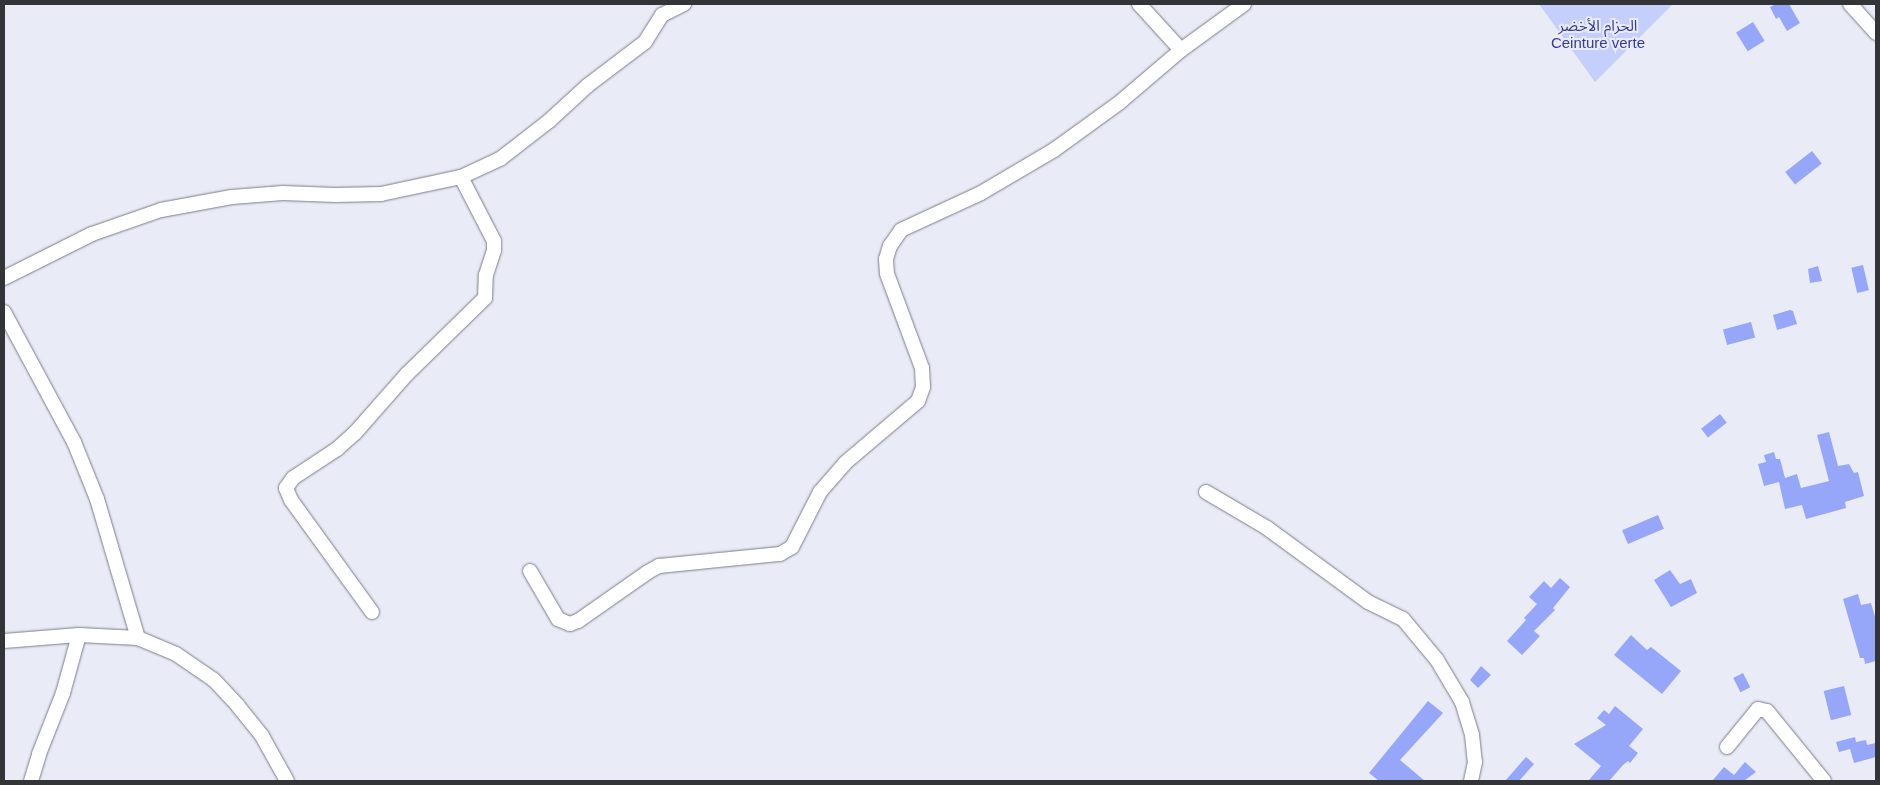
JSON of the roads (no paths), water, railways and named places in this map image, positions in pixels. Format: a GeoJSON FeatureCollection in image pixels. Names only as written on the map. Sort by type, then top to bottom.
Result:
{"type":"FeatureCollection","features":[{"type":"Feature","properties":{"kind":"street"},"geometry":{"type":"LineString","coordinates":[[4,278],[92,234],[161,210],[232,197],[283,193],[381,194],[461,177],[500,159],[549,121],[587,86],[645,42],[662,15],[684,4]]}},
{"type":"Feature","properties":{"kind":"street"},"geometry":{"type":"LineString","coordinates":[[1139,4],[1181,50]]}},
{"type":"Feature","properties":{"kind":"street"},"geometry":{"type":"LineString","coordinates":[[530,571],[558,619],[570,624],[578,621],[659,566],[780,554],[792,547],[820,492],[846,463],[918,401],[923,386],[922,368],[887,274],[886,259],[890,246],[901,230],[981,193],[1054,150],[1119,103],[1181,50],[1244,4]]}},
{"type":"Feature","properties":{"kind":"street"},"geometry":{"type":"LineString","coordinates":[[1850,4],[1876,33]]}},
{"type":"Feature","properties":{"kind":"street"},"geometry":{"type":"LineString","coordinates":[[372,612],[291,500],[286,488],[293,478],[337,449],[355,433],[407,374],[485,298],[486,275],[494,250],[494,241],[461,177]]}},
{"type":"Feature","properties":{"kind":"street"},"geometry":{"type":"LineString","coordinates":[[4,312],[77,450],[97,499],[138,638]]}},
{"type":"Feature","properties":{"kind":"street"},"geometry":{"type":"LineString","coordinates":[[1206,492],[1267,528],[1368,602],[1403,619],[1437,660],[1462,702],[1472,735],[1475,762],[1471,781]]}},
{"type":"Feature","properties":{"kind":"street"},"geometry":{"type":"LineString","coordinates":[[32,781],[39,754],[63,693],[80,635]]}},
{"type":"Feature","properties":{"kind":"street"},"geometry":{"type":"LineString","coordinates":[[4,641],[80,635],[138,638],[176,654],[214,680],[262,736],[287,781]]}},
{"type":"Feature","properties":{"kind":"street"},"geometry":{"type":"LineString","coordinates":[[1727,747],[1758,710],[1767,712],[1824,781]]}},
{"type":"Feature","properties":{"kind":"park label","name":"الحزام الأخضر Ceinture verte"},"geometry":{"type":"Point","coordinates":[1598,34]}}]}
